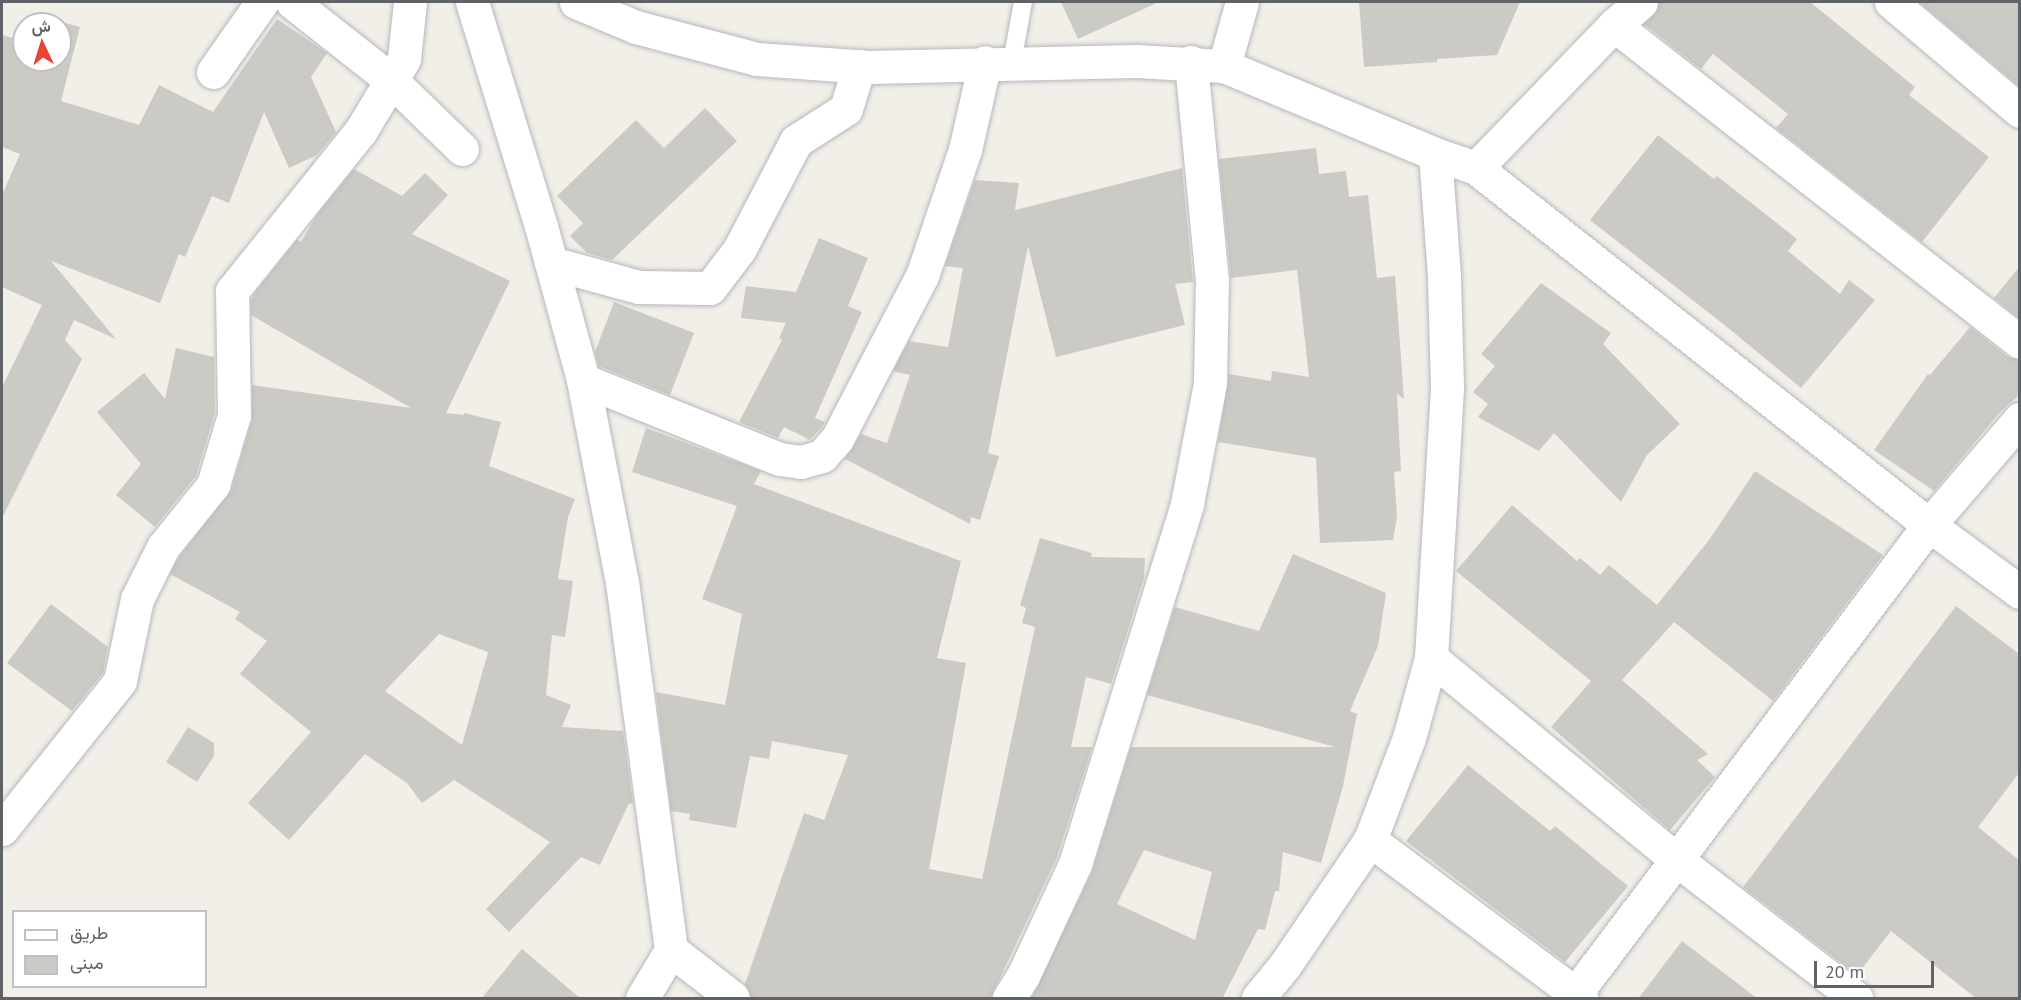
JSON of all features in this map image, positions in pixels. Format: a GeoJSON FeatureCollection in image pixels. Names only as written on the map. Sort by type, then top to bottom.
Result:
{"type":"FeatureCollection","features":[{"type":"Feature","properties":{"kind":"street"},"geometry":{"type":"LineString","coordinates":[[213,72],[262,2]]}},
{"type":"Feature","properties":{"kind":"street"},"geometry":{"type":"LineString","coordinates":[[292,2],[391,81],[462,149]]}},
{"type":"Feature","properties":{"kind":"street"},"geometry":{"type":"LineString","coordinates":[[2,829],[120,681],[137,599],[163,547],[213,485],[234,416],[232,291],[360,132],[404,60],[410,2]]}},
{"type":"Feature","properties":{"kind":"street"},"geometry":{"type":"LineString","coordinates":[[472,2],[584,380],[622,582],[672,950],[642,999]]}},
{"type":"Feature","properties":{"kind":"street"},"geometry":{"type":"LineString","coordinates":[[576,2],[636,27],[757,59],[859,66],[999,62],[1191,62],[1224,66],[1435,154],[1476,168],[1929,525],[2019,592]]}},
{"type":"Feature","properties":{"kind":"street"},"geometry":{"type":"LineString","coordinates":[[1224,66],[1242,2]]}},
{"type":"Feature","properties":{"kind":"street"},"geometry":{"type":"LineString","coordinates":[[1476,168],[1614,25],[1641,2]]}},
{"type":"Feature","properties":{"kind":"street"},"geometry":{"type":"LineString","coordinates":[[1891,2],[2019,111]]}},
{"type":"Feature","properties":{"kind":"street"},"geometry":{"type":"LineString","coordinates":[[1614,25],[2019,342]]}},
{"type":"Feature","properties":{"kind":"street"},"geometry":{"type":"LineString","coordinates":[[584,380],[780,459],[801,462],[822,456],[837,439],[922,276],[965,150],[999,62]]}},
{"type":"Feature","properties":{"kind":"street"},"geometry":{"type":"LineString","coordinates":[[1009,999],[1023,976],[1075,864],[1187,504],[1210,383],[1212,281],[1191,62]]}},
{"type":"Feature","properties":{"kind":"street"},"geometry":{"type":"LineString","coordinates":[[551,263],[639,287],[710,288],[740,250],[796,141],[846,109],[859,66]]}},
{"type":"Feature","properties":{"kind":"street"},"geometry":{"type":"LineString","coordinates":[[1258,999],[1285,964],[1370,840],[1409,738],[1431,658],[1447,386],[1444,276],[1435,154]]}},
{"type":"Feature","properties":{"kind":"street"},"geometry":{"type":"LineString","coordinates":[[1370,840],[1576,997],[1929,525],[2019,419]]}},
{"type":"Feature","properties":{"kind":"street"},"geometry":{"type":"LineString","coordinates":[[1431,658],[1677,860],[1856,999]]}},
{"type":"Feature","properties":{"kind":"street"},"geometry":{"type":"LineString","coordinates":[[672,950],[733,999]]}},
{"type":"Feature","properties":{"kind":"lane"},"geometry":{"type":"LineString","coordinates":[[999,62],[1023,2]]}},
{"type":"Feature","properties":{"kind":"building"},"geometry":{"type":"Polygon","coordinates":[[[1061,2],[1159,2],[1078,39],[1061,2]]]}},
{"type":"Feature","properties":{"kind":"building"},"geometry":{"type":"Polygon","coordinates":[[[1359,2],[1520,2],[1497,55],[1364,67],[1359,2]]]}},
{"type":"Feature","properties":{"kind":"building"},"geometry":{"type":"Polygon","coordinates":[[[1659,2],[1810,2],[1915,87],[1909,95],[1989,157],[1922,242],[1776,128],[1788,114],[1713,54],[1701,69],[1644,24],[1658,9],[1659,2]]]}},
{"type":"Feature","properties":{"kind":"building"},"geometry":{"type":"Polygon","coordinates":[[[1919,2],[2019,2],[2019,86],[1919,2]]]}},
{"type":"Feature","properties":{"kind":"building"},"geometry":{"type":"Polygon","coordinates":[[[277,19],[327,53],[311,77],[336,132],[317,155],[289,168],[264,112],[229,203],[212,196],[185,257],[179,254],[160,303],[51,261],[116,339],[74,320],[65,340],[82,359],[2,518],[2,387],[42,305],[2,287],[2,195],[20,154],[2,147],[2,35],[12,38],[12,72],[68,72],[61,101],[139,125],[159,85],[213,112],[277,19]]]}},
{"type":"Feature","properties":{"kind":"building"},"geometry":{"type":"Polygon","coordinates":[[[72,25],[80,27],[72,58],[72,25]]]}},
{"type":"Feature","properties":{"kind":"building"},"geometry":{"type":"Polygon","coordinates":[[[705,108],[737,141],[612,260],[587,253],[570,236],[583,223],[557,196],[636,120],[664,148],[705,108]]]}},
{"type":"Feature","properties":{"kind":"building"},"geometry":{"type":"Polygon","coordinates":[[[1658,135],[1714,179],[1717,176],[1797,239],[1788,251],[1840,294],[1849,280],[1875,300],[1801,388],[1590,220],[1658,135]]]}},
{"type":"Feature","properties":{"kind":"building"},"geometry":{"type":"Polygon","coordinates":[[[1316,148],[1319,174],[1346,171],[1349,197],[1368,195],[1377,278],[1395,276],[1404,399],[1397,394],[1401,471],[1394,472],[1397,517],[1393,540],[1320,543],[1316,458],[1218,442],[1229,374],[1271,381],[1272,371],[1309,377],[1297,270],[1231,278],[1219,159],[1316,148]]]}},
{"type":"Feature","properties":{"kind":"building"},"geometry":{"type":"Polygon","coordinates":[[[1182,168],[1193,282],[1175,284],[1185,325],[1056,357],[1028,246],[988,453],[999,456],[980,520],[971,517],[970,524],[845,459],[861,434],[887,443],[910,375],[893,371],[909,341],[948,347],[963,268],[945,266],[975,180],[1019,183],[1015,210],[1182,168]]]}},
{"type":"Feature","properties":{"kind":"building"},"geometry":{"type":"Polygon","coordinates":[[[354,169],[402,196],[425,173],[448,195],[412,234],[510,281],[446,413],[464,415],[464,413],[501,422],[489,466],[575,499],[568,517],[558,579],[573,581],[565,637],[552,635],[546,695],[571,705],[562,727],[623,731],[633,804],[629,803],[600,865],[581,857],[509,932],[486,909],[550,842],[454,780],[422,803],[407,783],[365,754],[289,840],[248,803],[311,732],[240,674],[267,641],[235,619],[240,612],[170,574],[179,557],[231,491],[252,420],[252,385],[411,408],[251,315],[251,300],[257,290],[297,240],[301,242],[317,215],[354,169]],[[439,634],[385,691],[462,745],[488,652],[439,634]]]}},
{"type":"Feature","properties":{"kind":"building"},"geometry":{"type":"Polygon","coordinates":[[[819,238],[868,258],[848,306],[862,312],[815,418],[825,422],[821,428],[810,440],[784,427],[778,438],[739,422],[782,340],[779,338],[786,323],[741,318],[746,286],[796,292],[819,238]]]}},
{"type":"Feature","properties":{"kind":"building"},"geometry":{"type":"Polygon","coordinates":[[[2019,267],[2019,318],[1994,298],[2019,267]]]}},
{"type":"Feature","properties":{"kind":"building"},"geometry":{"type":"Polygon","coordinates":[[[1541,283],[1611,333],[1603,344],[1680,424],[1647,455],[1621,502],[1554,433],[1539,451],[1478,417],[1488,404],[1473,392],[1495,366],[1481,354],[1541,283]]]}},
{"type":"Feature","properties":{"kind":"building"},"geometry":{"type":"Polygon","coordinates":[[[614,302],[694,333],[670,395],[599,366],[595,352],[614,302]]]}},
{"type":"Feature","properties":{"kind":"building"},"geometry":{"type":"Polygon","coordinates":[[[1970,327],[2008,357],[2019,360],[2019,395],[2000,412],[1934,491],[1874,450],[1928,374],[1930,375],[1970,327]]]}},
{"type":"Feature","properties":{"kind":"building"},"geometry":{"type":"Polygon","coordinates":[[[176,348],[214,357],[215,412],[196,476],[155,527],[116,495],[141,464],[97,412],[144,373],[165,399],[176,348]]]}},
{"type":"Feature","properties":{"kind":"building"},"geometry":{"type":"Polygon","coordinates":[[[646,428],[761,471],[754,484],[961,561],[937,658],[966,663],[929,869],[982,879],[1035,627],[1022,623],[1026,608],[1020,605],[1040,538],[1092,553],[1091,557],[1145,558],[1144,578],[1111,684],[1086,677],[1071,747],[1092,747],[1057,857],[990,999],[751,999],[745,984],[804,813],[824,820],[848,755],[772,741],[769,759],[750,756],[736,828],[689,820],[690,814],[671,811],[656,692],[725,705],[742,614],[702,599],[737,506],[632,472],[646,428]]]}},
{"type":"Feature","properties":{"kind":"building"},"geometry":{"type":"Polygon","coordinates":[[[1755,471],[1883,555],[1773,701],[1674,622],[1622,680],[1708,754],[1697,760],[1715,777],[1670,830],[1551,727],[1591,681],[1456,571],[1512,505],[1577,561],[1580,558],[1600,575],[1609,565],[1657,605],[1709,540],[1755,471]]]}},
{"type":"Feature","properties":{"kind":"building"},"geometry":{"type":"Polygon","coordinates":[[[1293,554],[1386,593],[1378,646],[1350,711],[1357,714],[1343,786],[1321,863],[1283,852],[1279,891],[1275,891],[1265,930],[1258,929],[1222,999],[1031,999],[1092,872],[1131,747],[1335,747],[1147,695],[1175,607],[1259,631],[1293,554]],[[1144,850],[1117,904],[1195,940],[1212,872],[1144,850]]]}},
{"type":"Feature","properties":{"kind":"building"},"geometry":{"type":"Polygon","coordinates":[[[51,604],[108,647],[103,673],[72,711],[7,663],[51,604]]]}},
{"type":"Feature","properties":{"kind":"building"},"geometry":{"type":"Polygon","coordinates":[[[1956,606],[2019,654],[2019,773],[1978,827],[2019,860],[2019,999],[1977,999],[1891,931],[1857,975],[1743,887],[1956,606]]]}},
{"type":"Feature","properties":{"kind":"building"},"geometry":{"type":"Polygon","coordinates":[[[188,727],[214,743],[214,756],[197,782],[166,762],[188,727]]]}},
{"type":"Feature","properties":{"kind":"building"},"geometry":{"type":"Polygon","coordinates":[[[1468,765],[1550,831],[1555,826],[1628,886],[1565,962],[1406,841],[1468,765]]]}},
{"type":"Feature","properties":{"kind":"building"},"geometry":{"type":"Polygon","coordinates":[[[1682,941],[1758,999],[1638,999],[1682,941]]]}},
{"type":"Feature","properties":{"kind":"building"},"geometry":{"type":"Polygon","coordinates":[[[522,949],[581,999],[481,999],[522,949]]]}}]}
